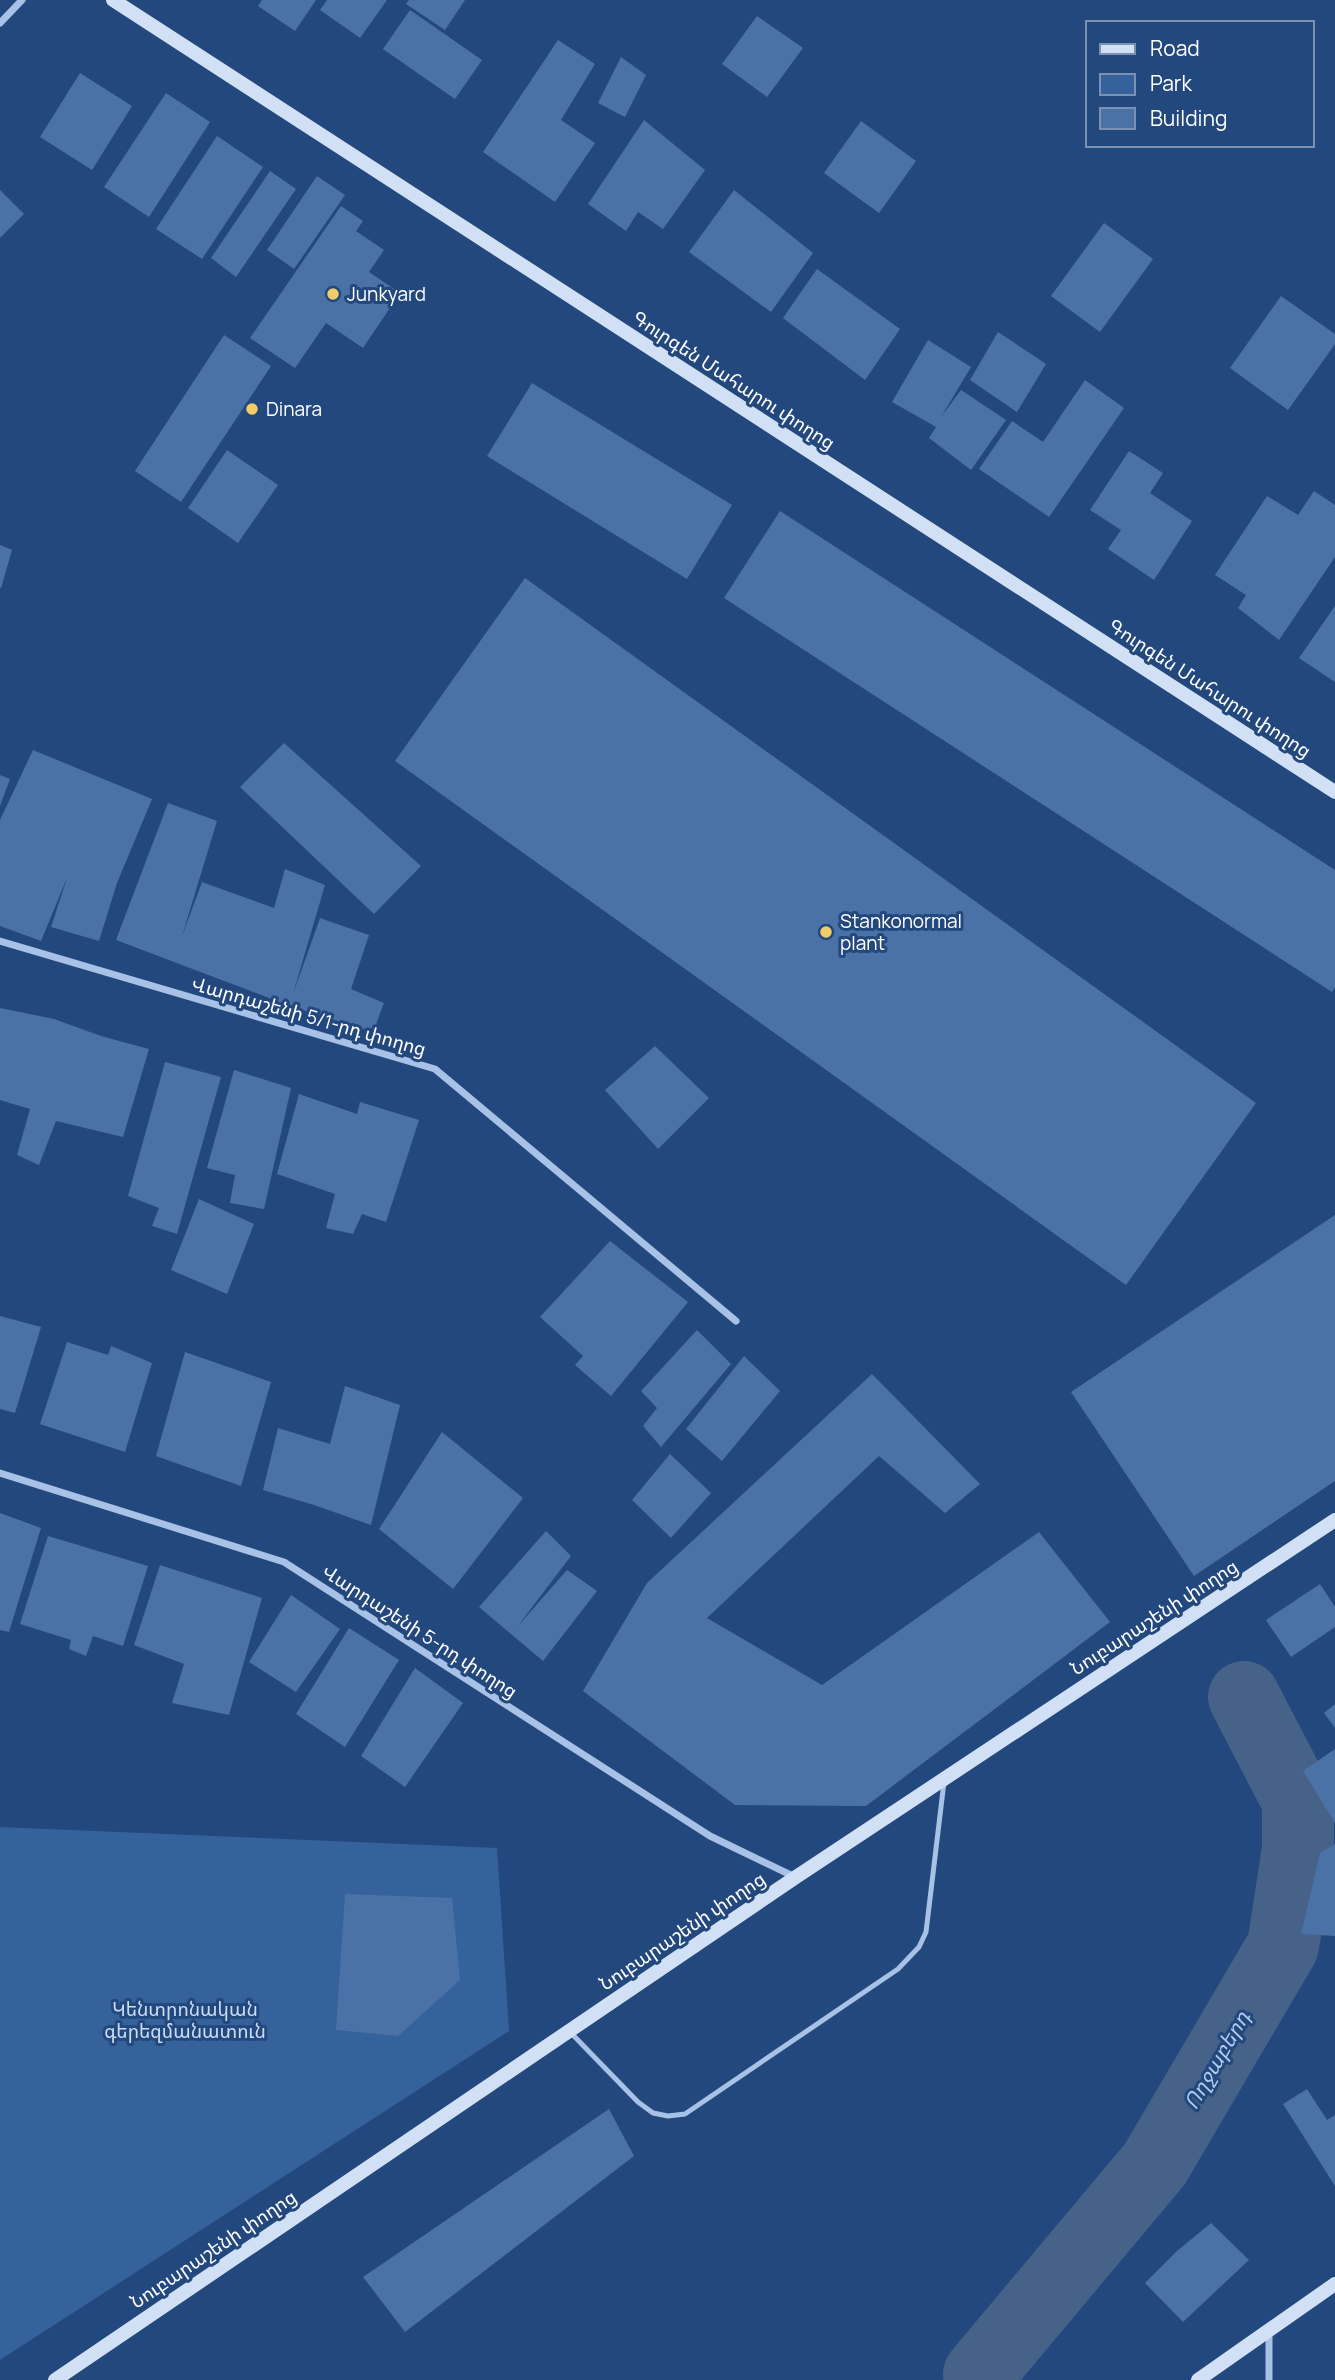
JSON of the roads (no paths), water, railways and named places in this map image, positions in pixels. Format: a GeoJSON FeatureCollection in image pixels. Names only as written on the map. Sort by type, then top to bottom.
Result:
{"type":"FeatureCollection","features":[{"type":"Feature","properties":{"kind":"main road","name":"Գուրգեն Մահարու փողոց"},"geometry":{"type":"LineString","coordinates":[[113,0],[1335,792]]}},
{"type":"Feature","properties":{"kind":"main road","name":"Նուբարաշենի փողոց"},"geometry":{"type":"LineString","coordinates":[[55,2380],[796,1877],[1335,1520]]}},
{"type":"Feature","properties":{"kind":"main road"},"geometry":{"type":"LineString","coordinates":[[1198,2380],[1335,2284]]}},
{"type":"Feature","properties":{"kind":"street"},"geometry":{"type":"LineString","coordinates":[[0,23],[22,0]]}},
{"type":"Feature","properties":{"kind":"street","name":"Վարդաշենի 5/1-րդ փողոց"},"geometry":{"type":"LineString","coordinates":[[0,941],[435,1069],[736,1321]]}},
{"type":"Feature","properties":{"kind":"street","name":"Վարդաշենի 5-րդ փողոց"},"geometry":{"type":"LineString","coordinates":[[0,1473],[284,1562],[710,1836],[796,1877]]}},
{"type":"Feature","properties":{"kind":"street"},"geometry":{"type":"LineString","coordinates":[[1269,2331],[1269,2380]]}},
{"type":"Feature","properties":{"kind":"lane"},"geometry":{"type":"LineString","coordinates":[[568,2031],[638,2102],[653,2113],[668,2116],[685,2114],[898,1969],[919,1947],[926,1932],[944,1779]]}},
{"type":"Feature","properties":{"kind":"waterway","name":"Ողջաբերդ"},"geometry":{"type":"LineString","coordinates":[[979,2374],[1155,2164],[1283,1946],[1298,1849],[1298,1801],[1244,1697]]}},
{"type":"Feature","properties":{"kind":"place","name":"Junkyard"},"geometry":{"type":"Point","coordinates":[333,294]}},
{"type":"Feature","properties":{"kind":"place","name":"Dinara"},"geometry":{"type":"Point","coordinates":[252,409]}},
{"type":"Feature","properties":{"kind":"place","name":"Stankonormal plant"},"geometry":{"type":"Point","coordinates":[826,932]}},
{"type":"Feature","properties":{"kind":"park label","name":"Կենտրոնական գերեզմանատուն"},"geometry":{"type":"Point","coordinates":[185,2020]}}]}
